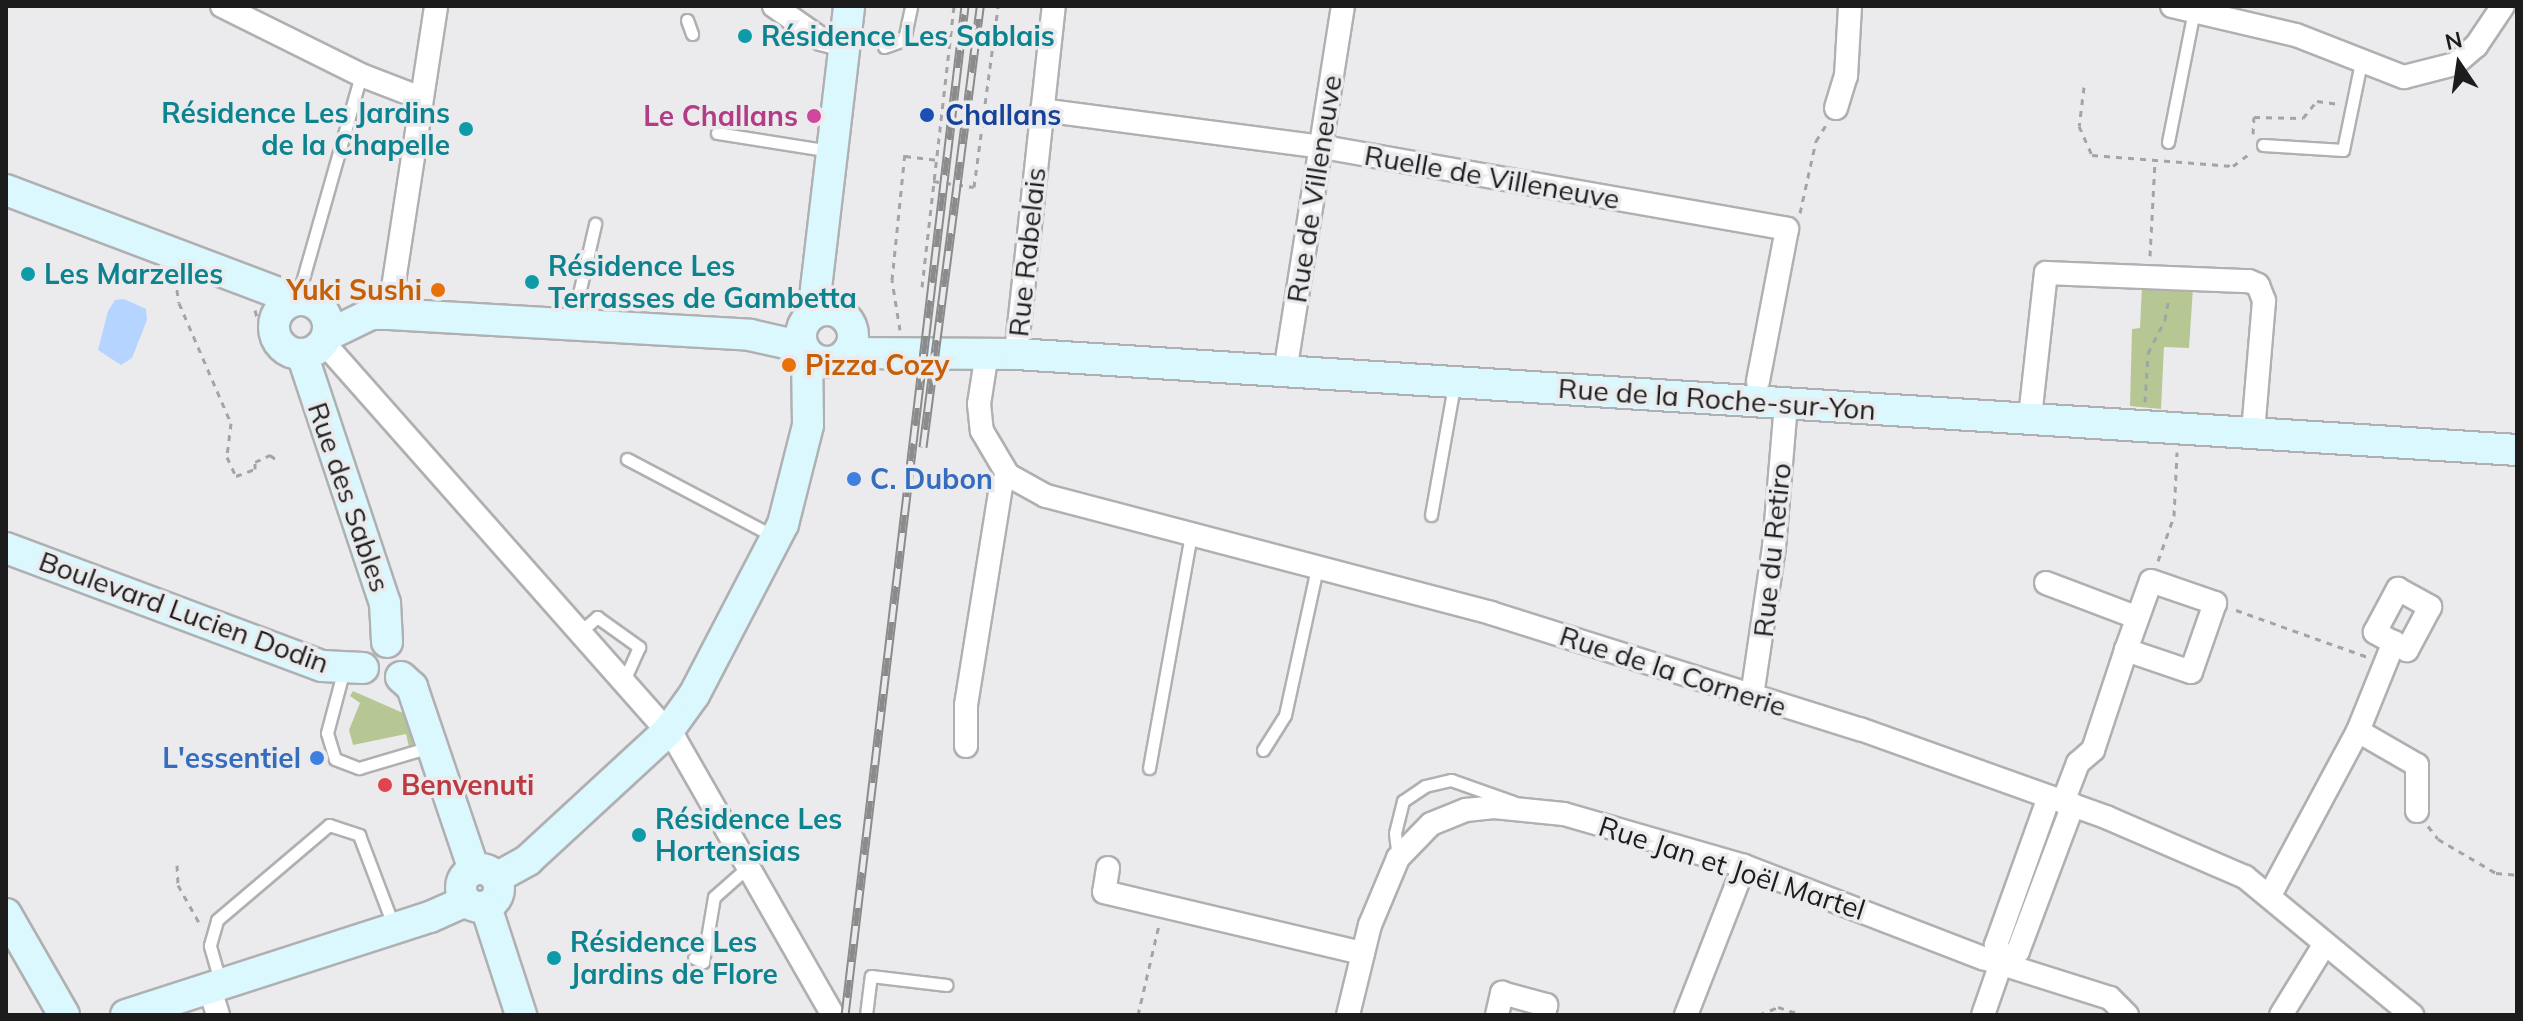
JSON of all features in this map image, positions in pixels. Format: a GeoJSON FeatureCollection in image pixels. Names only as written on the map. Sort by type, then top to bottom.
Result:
{"type":"FeatureCollection","features":[{"type":"Feature","properties":{"kind":"main road"},"geometry":{"type":"LineString","coordinates":[[808,425],[805,350],[801,332],[810,316],[849,6]]}},
{"type":"Feature","properties":{"kind":"main road"},"geometry":{"type":"LineString","coordinates":[[6,190],[260,287],[307,330],[359,308],[380,314],[750,335],[805,350],[821,362],[844,338]]}},
{"type":"Feature","properties":{"kind":"main road"},"geometry":{"type":"LineString","coordinates":[[485,874],[528,860],[668,731],[694,695],[776,537],[808,425],[844,338],[821,226]]}},
{"type":"Feature","properties":{"kind":"main road"},"geometry":{"type":"LineString","coordinates":[[750,335],[828,310],[844,338]]}},
{"type":"Feature","properties":{"kind":"main road","name":"Rue des Sables"},"geometry":{"type":"LineString","coordinates":[[307,330],[385,603],[387,642]]}},
{"type":"Feature","properties":{"kind":"main road","name":"Rue de la Roche-sur-Yon"},"geometry":{"type":"LineString","coordinates":[[844,338],[1002,353],[1285,372],[2517,450]]}},
{"type":"Feature","properties":{"kind":"main road","name":"Boulevard Lucien Dodin"},"geometry":{"type":"LineString","coordinates":[[6,548],[322,666],[353,668]]}},
{"type":"Feature","properties":{"kind":"main road"},"geometry":{"type":"LineString","coordinates":[[387,642],[399,647],[405,659],[401,677],[382,685],[353,668],[368,648],[387,642]]}},
{"type":"Feature","properties":{"kind":"main road"},"geometry":{"type":"LineString","coordinates":[[126,1015],[216,995],[394,928],[498,895],[485,874],[432,747],[412,687],[401,677]]}},
{"type":"Feature","properties":{"kind":"main road"},"geometry":{"type":"LineString","coordinates":[[476,904],[521,1015]]}},
{"type":"Feature","properties":{"kind":"main road"},"geometry":{"type":"LineString","coordinates":[[6,914],[64,1015]]}},
{"type":"Feature","properties":{"kind":"street"},"geometry":{"type":"LineString","coordinates":[[222,6],[361,75],[421,98]]}},
{"type":"Feature","properties":{"kind":"street"},"geometry":{"type":"LineString","coordinates":[[380,314],[436,6]]}},
{"type":"Feature","properties":{"kind":"street"},"geometry":{"type":"LineString","coordinates":[[774,6],[821,39],[844,45]]}},
{"type":"Feature","properties":{"kind":"street","name":"Rue Rabelais"},"geometry":{"type":"LineString","coordinates":[[1002,353],[1042,110],[1054,6]]}},
{"type":"Feature","properties":{"kind":"street","name":"Rue de Villeneuve"},"geometry":{"type":"LineString","coordinates":[[1285,372],[1343,6]]}},
{"type":"Feature","properties":{"kind":"street"},"geometry":{"type":"LineString","coordinates":[[1836,108],[1846,76],[1850,6]]}},
{"type":"Feature","properties":{"kind":"street"},"geometry":{"type":"LineString","coordinates":[[2172,6],[2296,35],[2404,77],[2438,72],[2476,46],[2503,6]]}},
{"type":"Feature","properties":{"kind":"street","name":"Ruelle de Villeneuve"},"geometry":{"type":"LineString","coordinates":[[1042,110],[1321,146],[1787,229]]}},
{"type":"Feature","properties":{"kind":"street"},"geometry":{"type":"LineString","coordinates":[[1758,381],[1787,229]]}},
{"type":"Feature","properties":{"kind":"street"},"geometry":{"type":"LineString","coordinates":[[2030,417],[2042,278],[2057,270],[2249,281],[2263,292],[2253,433]]}},
{"type":"Feature","properties":{"kind":"street"},"geometry":{"type":"LineString","coordinates":[[307,330],[668,731],[833,1015]]}},
{"type":"Feature","properties":{"kind":"street"},"geometry":{"type":"LineString","coordinates":[[966,746],[968,690],[1001,486],[1008,475],[982,431],[979,404],[1002,353]]}},
{"type":"Feature","properties":{"kind":"street","name":"Rue du Retiro"},"geometry":{"type":"LineString","coordinates":[[1752,696],[1774,547],[1786,403]]}},
{"type":"Feature","properties":{"kind":"street","name":"Rue de la Cornerie"},"geometry":{"type":"LineString","coordinates":[[1008,475],[1046,496],[1491,613],[1752,696],[2062,801],[2209,858],[2270,895],[2324,945],[2412,1015]]}},
{"type":"Feature","properties":{"kind":"street"},"geometry":{"type":"LineString","coordinates":[[1983,1015],[2001,963],[1996,945],[2078,763],[2093,750],[2126,650],[2151,581],[2215,603],[2191,672],[2126,650]]}},
{"type":"Feature","properties":{"kind":"street"},"geometry":{"type":"LineString","coordinates":[[2046,583],[2138,618]]}},
{"type":"Feature","properties":{"kind":"street"},"geometry":{"type":"LineString","coordinates":[[2270,895],[2358,731],[2383,662],[2394,642]]}},
{"type":"Feature","properties":{"kind":"street"},"geometry":{"type":"LineString","coordinates":[[2358,731],[2417,765],[2417,811]]}},
{"type":"Feature","properties":{"kind":"street","name":"Rue Jan et Joël Martel"},"geometry":{"type":"LineString","coordinates":[[1348,1015],[1363,953],[1398,858],[1423,830],[1449,814],[1494,807],[1528,809],[1640,833],[1744,866],[2001,963],[2110,998],[2127,1015]]}},
{"type":"Feature","properties":{"kind":"street"},"geometry":{"type":"LineString","coordinates":[[1686,1015],[1744,866]]}},
{"type":"Feature","properties":{"kind":"street"},"geometry":{"type":"LineString","coordinates":[[1108,868],[1104,892],[1158,902],[1363,953]]}},
{"type":"Feature","properties":{"kind":"street"},"geometry":{"type":"LineString","coordinates":[[2281,1015],[2324,945]]}},
{"type":"Feature","properties":{"kind":"street"},"geometry":{"type":"LineString","coordinates":[[1497,1015],[1502,993],[1546,1005],[1544,1015]]}},
{"type":"Feature","properties":{"kind":"lane"},"geometry":{"type":"LineString","coordinates":[[884,47],[908,33],[911,6]]}},
{"type":"Feature","properties":{"kind":"lane"},"geometry":{"type":"LineString","coordinates":[[2168,142],[2194,11]]}},
{"type":"Feature","properties":{"kind":"lane"},"geometry":{"type":"LineString","coordinates":[[687,20],[692,34]]}},
{"type":"Feature","properties":{"kind":"lane"},"geometry":{"type":"LineString","coordinates":[[2263,145],[2343,150],[2361,62]]}},
{"type":"Feature","properties":{"kind":"lane"},"geometry":{"type":"LineString","coordinates":[[307,330],[302,282],[361,75]]}},
{"type":"Feature","properties":{"kind":"lane"},"geometry":{"type":"LineString","coordinates":[[717,133],[831,151]]}},
{"type":"Feature","properties":{"kind":"lane"},"geometry":{"type":"LineString","coordinates":[[571,325],[595,224]]}},
{"type":"Feature","properties":{"kind":"lane"},"geometry":{"type":"LineString","coordinates":[[1431,515],[1455,382]]}},
{"type":"Feature","properties":{"kind":"lane"},"geometry":{"type":"LineString","coordinates":[[627,459],[776,537]]}},
{"type":"Feature","properties":{"kind":"lane"},"geometry":{"type":"LineString","coordinates":[[1149,768],[1191,534]]}},
{"type":"Feature","properties":{"kind":"lane"},"geometry":{"type":"LineString","coordinates":[[1263,750],[1285,715],[1317,568]]}},
{"type":"Feature","properties":{"kind":"lane"},"geometry":{"type":"LineString","coordinates":[[577,628],[597,617],[639,647],[624,681]]}},
{"type":"Feature","properties":{"kind":"lane"},"geometry":{"type":"LineString","coordinates":[[353,668],[327,733],[335,759],[359,768],[432,747]]}},
{"type":"Feature","properties":{"kind":"lane"},"geometry":{"type":"LineString","coordinates":[[1398,858],[1395,833],[1403,801],[1425,786],[1451,780],[1528,809]]}},
{"type":"Feature","properties":{"kind":"lane"},"geometry":{"type":"LineString","coordinates":[[216,995],[210,945],[211,932],[217,920],[329,825],[359,835],[394,928]]}},
{"type":"Feature","properties":{"kind":"lane"},"geometry":{"type":"LineString","coordinates":[[694,958],[703,962],[714,897],[748,867]]}},
{"type":"Feature","properties":{"kind":"lane"},"geometry":{"type":"LineString","coordinates":[[866,1015],[871,976],[946,985]]}},
{"type":"Feature","properties":{"kind":"path"},"geometry":{"type":"LineString","coordinates":[[922,287],[954,6]]}},
{"type":"Feature","properties":{"kind":"path"},"geometry":{"type":"LineString","coordinates":[[933,181],[974,187],[998,6]]}},
{"type":"Feature","properties":{"kind":"path"},"geometry":{"type":"LineString","coordinates":[[2084,87],[2079,126],[2084,147],[2103,157],[2241,164],[2252,149],[2254,117],[2303,118],[2317,101],[2352,107]]}},
{"type":"Feature","properties":{"kind":"path"},"geometry":{"type":"LineString","coordinates":[[1787,229],[1798,220],[1816,141],[1836,108]]}},
{"type":"Feature","properties":{"kind":"path"},"geometry":{"type":"LineString","coordinates":[[909,342],[892,280],[905,154],[936,160]]}},
{"type":"Feature","properties":{"kind":"path"},"geometry":{"type":"LineString","coordinates":[[2144,426],[2148,353],[2165,320],[2159,276],[2155,160]]}},
{"type":"Feature","properties":{"kind":"path"},"geometry":{"type":"LineString","coordinates":[[181,259],[174,281],[179,303],[231,423],[227,457],[231,467],[236,476],[255,469],[255,462],[270,455],[277,460]]}},
{"type":"Feature","properties":{"kind":"path"},"geometry":{"type":"LineString","coordinates":[[260,287],[256,323],[266,349],[307,330]]}},
{"type":"Feature","properties":{"kind":"path"},"geometry":{"type":"LineString","coordinates":[[2151,581],[2174,516],[2178,428]]}},
{"type":"Feature","properties":{"kind":"path"},"geometry":{"type":"LineString","coordinates":[[2215,603],[2383,662]]}},
{"type":"Feature","properties":{"kind":"path"},"geometry":{"type":"LineString","coordinates":[[2417,811],[2438,839],[2496,873],[2517,875]]}},
{"type":"Feature","properties":{"kind":"path"},"geometry":{"type":"LineString","coordinates":[[177,865],[178,885],[198,923],[211,932]]}},
{"type":"Feature","properties":{"kind":"path"},"geometry":{"type":"LineString","coordinates":[[1138,1015],[1159,930],[1158,902]]}},
{"type":"Feature","properties":{"kind":"path"},"geometry":{"type":"LineString","coordinates":[[1759,1015],[1778,1007],[1802,1015]]}},
{"type":"Feature","properties":{"kind":"green space"},"geometry":{"type":"Polygon","coordinates":[[[2142,285],[2193,288],[2189,348],[2164,347],[2161,409],[2130,406],[2132,329],[2140,328],[2142,285]]]}},
{"type":"Feature","properties":{"kind":"green space"},"geometry":{"type":"Polygon","coordinates":[[[353,691],[403,713],[414,745],[409,747],[406,734],[353,745],[349,730],[360,703],[350,696],[353,691]]]}},
{"type":"Feature","properties":{"kind":"water"},"geometry":{"type":"Polygon","coordinates":[[[124,299],[146,309],[147,320],[132,358],[121,365],[98,350],[108,311],[115,300],[124,299]]]}},
{"type":"Feature","properties":{"kind":"railway"},"geometry":{"type":"LineString","coordinates":[[845,1015],[965,6]]}},
{"type":"Feature","properties":{"kind":"railway"},"geometry":{"type":"LineString","coordinates":[[923,447],[980,6]]}},
{"type":"Feature","properties":{"kind":"place","name":"Résidence Les Sablais"},"geometry":{"type":"Point","coordinates":[745,36]}},
{"type":"Feature","properties":{"kind":"place","name":"Challans"},"geometry":{"type":"Point","coordinates":[927,115]}},
{"type":"Feature","properties":{"kind":"place","name":"Le Challans"},"geometry":{"type":"Point","coordinates":[814,116]}},
{"type":"Feature","properties":{"kind":"place","name":"Résidence Les Jardins de la Chapelle"},"geometry":{"type":"Point","coordinates":[466,129]}},
{"type":"Feature","properties":{"kind":"place","name":"Les Marzelles"},"geometry":{"type":"Point","coordinates":[28,274]}},
{"type":"Feature","properties":{"kind":"place","name":"Résidence Les Terrasses de Gambetta"},"geometry":{"type":"Point","coordinates":[532,282]}},
{"type":"Feature","properties":{"kind":"place","name":"Yuki Sushi"},"geometry":{"type":"Point","coordinates":[438,290]}},
{"type":"Feature","properties":{"kind":"place","name":"Pizza Cozy"},"geometry":{"type":"Point","coordinates":[789,365]}},
{"type":"Feature","properties":{"kind":"place","name":"C. Dubon"},"geometry":{"type":"Point","coordinates":[854,479]}},
{"type":"Feature","properties":{"kind":"place","name":"L'essentiel"},"geometry":{"type":"Point","coordinates":[317,758]}},
{"type":"Feature","properties":{"kind":"place","name":"Benvenuti"},"geometry":{"type":"Point","coordinates":[385,785]}},
{"type":"Feature","properties":{"kind":"place","name":"Résidence Les Hortensias"},"geometry":{"type":"Point","coordinates":[639,835]}},
{"type":"Feature","properties":{"kind":"place","name":"Résidence Les Jardins de Flore"},"geometry":{"type":"Point","coordinates":[554,958]}}]}
